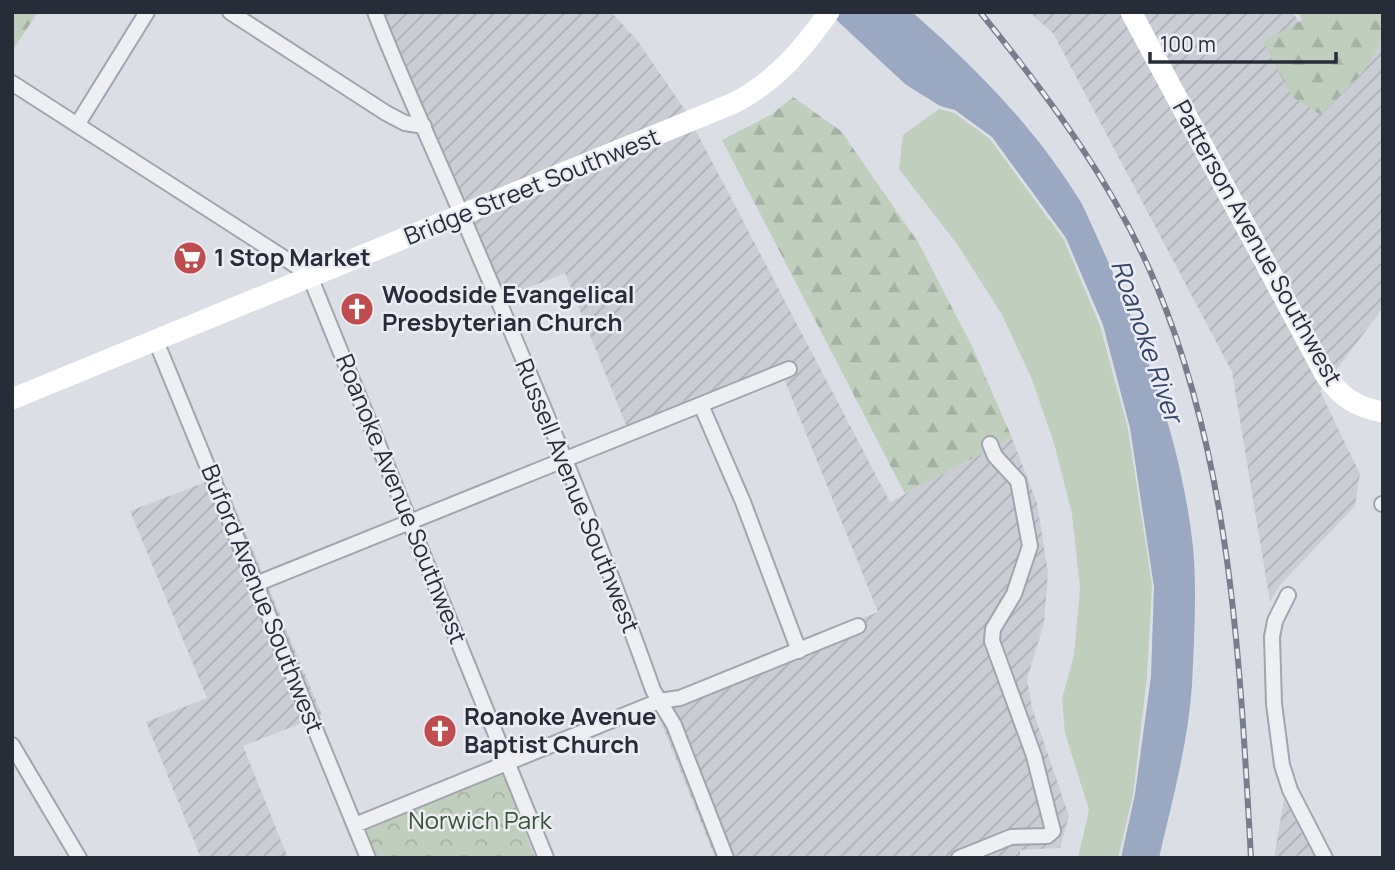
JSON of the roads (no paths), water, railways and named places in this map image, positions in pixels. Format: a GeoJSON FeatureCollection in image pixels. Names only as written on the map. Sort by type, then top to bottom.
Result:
{"type":"FeatureCollection","features":[{"type":"Feature","properties":{"kind":"street"},"geometry":{"type":"LineString","coordinates":[[78,125],[147,12]]}},
{"type":"Feature","properties":{"kind":"street"},"geometry":{"type":"LineString","coordinates":[[230,12],[386,113],[405,123],[424,125]]}},
{"type":"Feature","properties":{"kind":"street","name":"Russell Avenue Southwest"},"geometry":{"type":"LineString","coordinates":[[375,12],[407,97],[424,125],[564,461],[659,701],[674,726],[726,858]]}},
{"type":"Feature","properties":{"kind":"street","name":"Patterson Avenue Southwest"},"geometry":{"type":"LineString","coordinates":[[1131,12],[1326,376],[1340,396],[1361,408],[1383,412]]}},
{"type":"Feature","properties":{"kind":"street","name":"Bridge Street Southwest"},"geometry":{"type":"LineString","coordinates":[[12,400],[734,103],[757,91],[786,68],[823,21]]}},
{"type":"Feature","properties":{"kind":"street","name":"Roanoke Avenue Southwest"},"geometry":{"type":"LineString","coordinates":[[12,83],[300,266],[311,277],[546,858]]}},
{"type":"Feature","properties":{"kind":"street","name":"Buford Avenue Southwest"},"geometry":{"type":"LineString","coordinates":[[156,341],[368,858]]}},
{"type":"Feature","properties":{"kind":"street"},"geometry":{"type":"LineString","coordinates":[[256,584],[789,369]]}},
{"type":"Feature","properties":{"kind":"street"},"geometry":{"type":"LineString","coordinates":[[701,405],[743,502],[799,650]]}},
{"type":"Feature","properties":{"kind":"street"},"geometry":{"type":"LineString","coordinates":[[959,858],[1011,837],[1046,836],[1053,831],[1034,756],[991,636],[1014,594],[1030,546],[1018,481],[995,456],[990,444]]}},
{"type":"Feature","properties":{"kind":"street"},"geometry":{"type":"LineString","coordinates":[[1288,595],[1275,621],[1272,637],[1278,744],[1290,790],[1325,858]]}},
{"type":"Feature","properties":{"kind":"street"},"geometry":{"type":"LineString","coordinates":[[355,825],[659,701],[680,698],[858,626]]}},
{"type":"Feature","properties":{"kind":"street"},"geometry":{"type":"LineString","coordinates":[[12,745],[79,858]]}},
{"type":"Feature","properties":{"kind":"water"},"geometry":{"type":"Polygon","coordinates":[[[828,12],[912,12],[982,78],[1046,151],[1082,204],[1136,328],[1177,458],[1187,502],[1194,563],[1190,707],[1179,772],[1159,858],[1121,858],[1135,794],[1151,676],[1154,587],[1130,428],[1103,325],[1066,238],[992,137],[955,110],[940,106],[905,84],[828,12]]]}},
{"type":"Feature","properties":{"kind":"railway"},"geometry":{"type":"LineString","coordinates":[[980,12],[1031,76],[1101,178],[1140,249],[1182,356],[1202,425],[1228,568],[1242,713],[1251,858]]}},
{"type":"Feature","properties":{"kind":"place","name":"1 Stop Market"},"geometry":{"type":"Point","coordinates":[190,258]}},
{"type":"Feature","properties":{"kind":"place","name":"Woodside Evangelical Presbyterian Church"},"geometry":{"type":"Point","coordinates":[357,309]}},
{"type":"Feature","properties":{"kind":"place","name":"Roanoke Avenue Baptist Church"},"geometry":{"type":"Point","coordinates":[440,731]}},
{"type":"Feature","properties":{"kind":"water label","name":"Roanoke River"},"geometry":{"type":"Point","coordinates":[1147,341]}},
{"type":"Feature","properties":{"kind":"park label","name":"Norwich Park"},"geometry":{"type":"Point","coordinates":[480,821]}}]}
